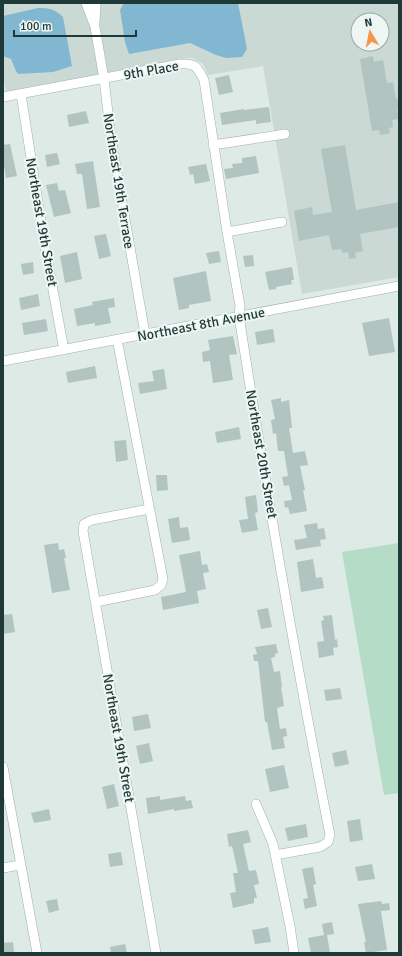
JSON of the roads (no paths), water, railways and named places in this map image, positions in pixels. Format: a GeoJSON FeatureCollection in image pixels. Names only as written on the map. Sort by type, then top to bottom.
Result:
{"type":"FeatureCollection","features":[{"type":"Feature","properties":{"kind":"street","name":"Northeast 19th Terrace"},"geometry":{"type":"LineString","coordinates":[[86,3],[95,27],[104,79],[111,138],[145,334]]}},
{"type":"Feature","properties":{"kind":"street","name":"Northeast 19th Terrace"},"geometry":{"type":"LineString","coordinates":[[95,27],[96,3]]}},
{"type":"Feature","properties":{"kind":"street","name":"9th Place"},"geometry":{"type":"LineString","coordinates":[[3,97],[180,64],[190,63],[197,67]]}},
{"type":"Feature","properties":{"kind":"street","name":"Northeast 20th Street"},"geometry":{"type":"LineString","coordinates":[[197,67],[204,80],[213,145],[240,306],[240,316],[292,630],[330,835],[328,842],[320,847],[275,855]]}},
{"type":"Feature","properties":{"kind":"street","name":"Northeast 19th Street"},"geometry":{"type":"LineString","coordinates":[[21,94],[44,241],[64,350]]}},
{"type":"Feature","properties":{"kind":"street"},"geometry":{"type":"LineString","coordinates":[[213,145],[285,134]]}},
{"type":"Feature","properties":{"kind":"street"},"geometry":{"type":"LineString","coordinates":[[227,232],[282,222]]}},
{"type":"Feature","properties":{"kind":"street","name":"Northeast 8th Avenue"},"geometry":{"type":"LineString","coordinates":[[3,361],[399,286]]}},
{"type":"Feature","properties":{"kind":"street"},"geometry":{"type":"LineString","coordinates":[[96,602],[155,590],[161,585],[163,579],[117,340]]}},
{"type":"Feature","properties":{"kind":"street","name":"Northeast 19th Street"},"geometry":{"type":"LineString","coordinates":[[149,509],[92,520],[84,524],[83,531],[156,953]]}},
{"type":"Feature","properties":{"kind":"street"},"geometry":{"type":"LineString","coordinates":[[3,767],[37,953]]}},
{"type":"Feature","properties":{"kind":"street"},"geometry":{"type":"LineString","coordinates":[[256,804],[273,844],[294,953]]}},
{"type":"Feature","properties":{"kind":"street"},"geometry":{"type":"LineString","coordinates":[[3,868],[20,865]]}},
{"type":"Feature","properties":{"kind":"water"},"geometry":{"type":"Polygon","coordinates":[[[124,3],[238,3],[247,49],[242,57],[226,58],[190,43],[129,54],[125,42],[120,10],[124,3]]]}},
{"type":"Feature","properties":{"kind":"water"},"geometry":{"type":"Polygon","coordinates":[[[38,8],[52,10],[63,17],[72,66],[53,72],[18,74],[11,59],[3,56],[3,16],[38,8]]]}}]}
